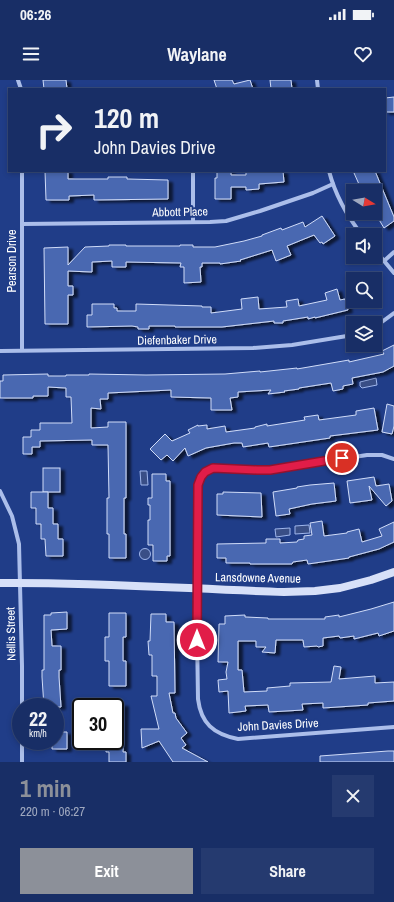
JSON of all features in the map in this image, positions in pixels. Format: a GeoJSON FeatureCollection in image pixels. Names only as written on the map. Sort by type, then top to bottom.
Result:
{"type":"FeatureCollection","features":[{"type":"Feature","properties":{"kind":"main road","name":"Lansdowne Avenue"},"geometry":{"type":"LineString","coordinates":[[0,583],[80,583],[284,592],[315,591],[355,584],[394,572]]}},
{"type":"Feature","properties":{"kind":"street","name":"Pearson Drive"},"geometry":{"type":"LineString","coordinates":[[22,172],[22,350]]}},
{"type":"Feature","properties":{"kind":"street"},"geometry":{"type":"LineString","coordinates":[[193,172],[193,222]]}},
{"type":"Feature","properties":{"kind":"street"},"geometry":{"type":"LineString","coordinates":[[329,172],[333,184],[348,214],[357,228]]}},
{"type":"Feature","properties":{"kind":"street","name":"Abbott Place"},"geometry":{"type":"LineString","coordinates":[[22,224],[222,221],[239,218],[275,207],[333,184]]}},
{"type":"Feature","properties":{"kind":"street"},"geometry":{"type":"LineString","coordinates":[[384,261],[394,252]]}},
{"type":"Feature","properties":{"kind":"street"},"geometry":{"type":"LineString","coordinates":[[382,259],[394,273]]}},
{"type":"Feature","properties":{"kind":"street"},"geometry":{"type":"LineString","coordinates":[[382,322],[394,313]]}},
{"type":"Feature","properties":{"kind":"street","name":"Diefenbaker Drive"},"geometry":{"type":"LineString","coordinates":[[0,351],[253,348],[292,345],[346,336]]}},
{"type":"Feature","properties":{"kind":"street","name":"John Davies Drive"},"geometry":{"type":"LineString","coordinates":[[394,459],[382,455],[367,455],[270,470],[213,468],[205,472],[198,485],[197,588],[198,699],[202,717],[210,727],[224,736],[238,739],[394,727]]}},
{"type":"Feature","properties":{"kind":"street","name":"Nellis Street"},"geometry":{"type":"LineString","coordinates":[[0,491],[12,516],[17,532],[20,556],[22,698]]}},
{"type":"Feature","properties":{"kind":"street"},"geometry":{"type":"LineString","coordinates":[[22,750],[22,762]]}},
{"type":"Feature","properties":{"kind":"water"},"geometry":{"type":"Polygon","coordinates":[[[376,378],[377,385],[362,388],[360,386],[360,382],[376,378]]]}},
{"type":"Feature","properties":{"kind":"water"},"geometry":{"type":"Polygon","coordinates":[[[140,471],[147,471],[148,485],[141,485],[140,471]]]}},
{"type":"Feature","properties":{"kind":"water"},"geometry":{"type":"Polygon","coordinates":[[[309,525],[310,533],[295,534],[295,526],[309,525]]]}},
{"type":"Feature","properties":{"kind":"water"},"geometry":{"type":"Polygon","coordinates":[[[290,528],[290,535],[276,537],[275,529],[290,528]]]}},
{"type":"Feature","properties":{"kind":"water"},"geometry":{"type":"Polygon","coordinates":[[[143,549],[147,549],[149,550],[149,558],[143,559],[140,556],[140,552],[143,549]]]}},
{"type":"Feature","properties":{"kind":"building"},"geometry":{"type":"Polygon","coordinates":[[[43,80],[66,80],[67,88],[44,88],[43,80]]]}},
{"type":"Feature","properties":{"kind":"building"},"geometry":{"type":"Polygon","coordinates":[[[214,80],[232,80],[234,84],[250,80],[253,88],[217,88],[214,80]]]}},
{"type":"Feature","properties":{"kind":"building"},"geometry":{"type":"Polygon","coordinates":[[[270,80],[291,80],[292,88],[271,88],[270,80]]]}},
{"type":"Feature","properties":{"kind":"building"},"geometry":{"type":"Polygon","coordinates":[[[394,97],[394,112],[386,112],[386,98],[394,97]]]}},
{"type":"Feature","properties":{"kind":"building"},"geometry":{"type":"Polygon","coordinates":[[[45,172],[68,172],[68,179],[108,179],[108,177],[127,177],[127,179],[168,180],[168,199],[94,200],[94,195],[69,196],[69,200],[46,200],[45,172]]]}},
{"type":"Feature","properties":{"kind":"building"},"geometry":{"type":"Polygon","coordinates":[[[217,172],[231,172],[231,175],[246,175],[246,172],[283,172],[284,182],[259,184],[259,189],[246,190],[246,187],[231,187],[231,199],[215,199],[215,178],[217,178],[217,172]]]}},
{"type":"Feature","properties":{"kind":"building"},"geometry":{"type":"Polygon","coordinates":[[[356,172],[375,172],[380,184],[359,184],[354,173],[356,172]]]}},
{"type":"Feature","properties":{"kind":"building"},"geometry":{"type":"Polygon","coordinates":[[[382,188],[394,217],[394,221],[384,228],[379,220],[382,220],[382,188]]]}},
{"type":"Feature","properties":{"kind":"building"},"geometry":{"type":"Polygon","coordinates":[[[322,216],[335,236],[323,244],[322,242],[320,243],[314,235],[287,246],[291,255],[276,261],[272,250],[240,260],[241,261],[220,264],[202,263],[202,267],[200,267],[201,282],[184,283],[184,267],[180,267],[181,263],[126,262],[126,267],[112,267],[112,261],[92,262],[92,272],[68,271],[68,286],[73,286],[73,295],[68,295],[68,324],[45,324],[44,248],[68,247],[68,265],[85,247],[109,245],[193,245],[193,247],[215,247],[262,236],[281,228],[282,230],[303,222],[305,227],[322,216]]]}},
{"type":"Feature","properties":{"kind":"building"},"geometry":{"type":"Polygon","coordinates":[[[337,289],[340,300],[345,299],[346,308],[348,310],[315,318],[308,319],[308,317],[283,321],[283,323],[274,323],[274,321],[222,327],[149,326],[149,329],[138,329],[138,327],[132,326],[87,327],[87,315],[92,315],[92,304],[114,304],[114,308],[117,308],[117,311],[136,311],[136,304],[202,306],[211,307],[211,313],[242,309],[241,299],[258,297],[259,309],[287,307],[286,301],[298,299],[299,306],[327,300],[325,293],[337,289]]]}},
{"type":"Feature","properties":{"kind":"building"},"geometry":{"type":"Polygon","coordinates":[[[394,345],[394,366],[383,372],[352,378],[353,384],[343,386],[343,389],[333,391],[331,383],[268,394],[271,390],[238,392],[238,397],[230,398],[232,410],[211,410],[211,398],[171,397],[171,390],[108,393],[108,399],[100,399],[101,409],[91,408],[91,428],[108,427],[108,422],[126,422],[126,498],[124,498],[124,534],[126,534],[126,558],[109,558],[109,534],[107,534],[107,498],[109,498],[108,445],[92,445],[92,440],[40,441],[40,447],[32,447],[32,454],[23,454],[23,437],[31,437],[31,430],[40,430],[40,423],[72,423],[71,397],[66,397],[66,388],[48,387],[48,396],[33,396],[33,398],[0,398],[0,381],[3,381],[3,375],[48,374],[48,376],[66,376],[89,374],[146,375],[260,372],[297,369],[349,360],[349,362],[384,354],[382,351],[394,345]]]}},
{"type":"Feature","properties":{"kind":"building"},"geometry":{"type":"Polygon","coordinates":[[[387,404],[394,406],[394,426],[392,434],[382,432],[387,404]]]}},
{"type":"Feature","properties":{"kind":"building"},"geometry":{"type":"Polygon","coordinates":[[[374,408],[378,430],[330,436],[330,438],[269,447],[268,443],[243,447],[242,443],[234,443],[206,448],[188,456],[185,448],[173,461],[167,455],[161,460],[150,449],[165,434],[172,441],[190,433],[188,430],[198,425],[207,425],[207,429],[225,426],[226,432],[255,428],[267,424],[267,426],[305,420],[304,417],[318,415],[319,420],[356,415],[356,411],[374,408]]]}},
{"type":"Feature","properties":{"kind":"building"},"geometry":{"type":"Polygon","coordinates":[[[43,468],[60,468],[60,492],[43,492],[43,468]]]}},
{"type":"Feature","properties":{"kind":"building"},"geometry":{"type":"Polygon","coordinates":[[[152,474],[166,474],[166,481],[170,481],[170,556],[167,556],[167,561],[153,561],[153,545],[148,545],[148,520],[150,520],[150,505],[148,505],[148,498],[152,498],[152,474]]]}},
{"type":"Feature","properties":{"kind":"building"},"geometry":{"type":"Polygon","coordinates":[[[374,477],[376,486],[389,484],[392,501],[386,506],[369,486],[372,500],[350,503],[347,481],[374,477]]]}},
{"type":"Feature","properties":{"kind":"building"},"geometry":{"type":"Polygon","coordinates":[[[334,483],[336,501],[289,509],[290,514],[276,516],[273,492],[310,485],[334,483]]]}},
{"type":"Feature","properties":{"kind":"building"},"geometry":{"type":"Polygon","coordinates":[[[31,492],[48,492],[48,508],[53,508],[53,524],[58,524],[58,539],[63,539],[63,556],[46,556],[45,539],[41,539],[41,524],[36,524],[36,508],[31,508],[31,492]]]}},
{"type":"Feature","properties":{"kind":"building"},"geometry":{"type":"Polygon","coordinates":[[[223,492],[261,493],[262,517],[217,515],[217,494],[223,494],[223,492]]]}},
{"type":"Feature","properties":{"kind":"building"},"geometry":{"type":"Polygon","coordinates":[[[322,521],[324,536],[347,533],[359,529],[362,542],[382,536],[379,529],[394,522],[394,542],[379,549],[349,558],[308,564],[307,560],[293,562],[292,564],[226,563],[226,558],[217,558],[217,544],[266,543],[266,539],[280,539],[280,543],[297,542],[298,540],[304,539],[304,536],[312,535],[310,523],[322,521]]]}},
{"type":"Feature","properties":{"kind":"building"},"geometry":{"type":"Polygon","coordinates":[[[394,602],[394,631],[379,636],[378,633],[354,639],[354,636],[323,638],[323,646],[318,647],[304,647],[303,640],[276,640],[275,653],[262,652],[266,647],[256,647],[256,641],[238,641],[238,670],[242,670],[244,692],[267,691],[267,688],[290,686],[290,683],[331,682],[334,666],[341,667],[339,679],[375,676],[375,683],[394,682],[394,701],[368,703],[368,705],[323,708],[323,703],[302,704],[303,710],[269,712],[268,705],[245,706],[246,711],[229,713],[228,691],[219,692],[218,680],[227,679],[226,672],[228,662],[218,662],[219,624],[225,624],[225,616],[245,615],[245,617],[268,619],[325,619],[325,617],[339,615],[339,617],[394,602]]]}},
{"type":"Feature","properties":{"kind":"building"},"geometry":{"type":"Polygon","coordinates":[[[67,612],[67,629],[51,630],[52,646],[61,646],[61,670],[59,670],[60,698],[43,698],[42,670],[44,670],[44,615],[51,615],[51,613],[67,612]]]}},
{"type":"Feature","properties":{"kind":"building"},"geometry":{"type":"Polygon","coordinates":[[[109,613],[126,613],[126,637],[123,637],[123,661],[126,661],[126,686],[109,686],[109,661],[105,661],[105,637],[109,637],[109,613]]]}},
{"type":"Feature","properties":{"kind":"building"},"geometry":{"type":"Polygon","coordinates":[[[151,614],[166,614],[166,622],[174,622],[175,693],[169,693],[173,713],[175,713],[176,718],[187,733],[181,738],[186,745],[182,748],[208,762],[173,762],[159,741],[142,748],[141,729],[159,729],[151,696],[157,696],[157,676],[152,676],[152,655],[149,655],[148,641],[150,641],[151,614]]]}},
{"type":"Feature","properties":{"kind":"building"},"geometry":{"type":"Polygon","coordinates":[[[64,732],[67,732],[67,749],[64,749],[64,732]]]}},
{"type":"Feature","properties":{"kind":"building"},"geometry":{"type":"Polygon","coordinates":[[[106,750],[123,750],[123,752],[126,752],[126,762],[109,762],[109,752],[106,752],[106,750]]]}},
{"type":"Feature","properties":{"kind":"building"},"geometry":{"type":"Polygon","coordinates":[[[394,751],[394,762],[320,762],[320,756],[394,751]]]}},
{"type":"Feature","properties":{"kind":"route"},"geometry":{"type":"LineString","coordinates":[[197,640],[198,485],[201,477],[205,472],[213,468],[270,470],[342,458]]}}]}
